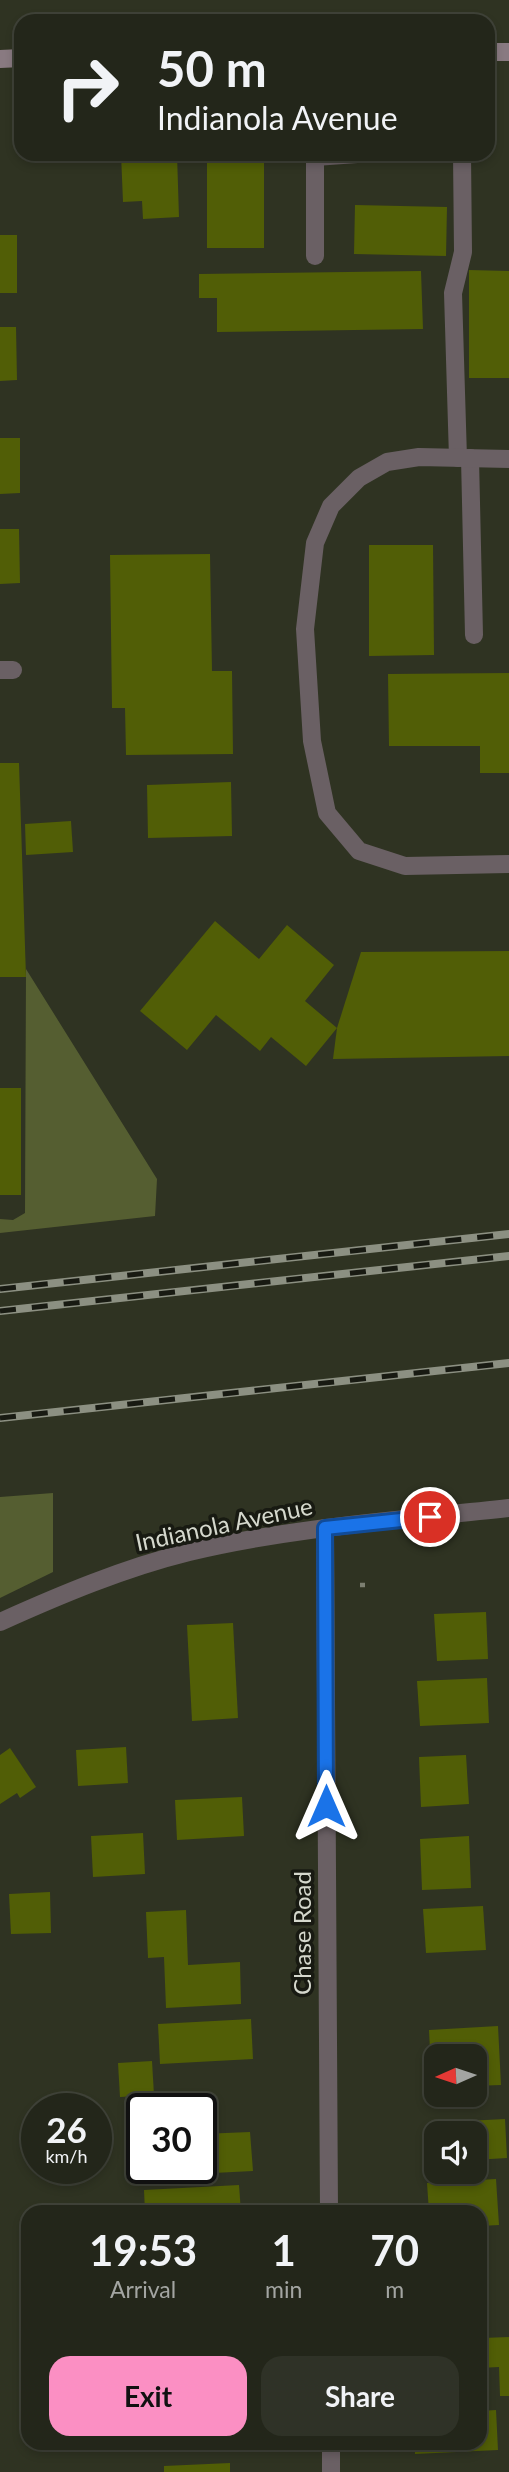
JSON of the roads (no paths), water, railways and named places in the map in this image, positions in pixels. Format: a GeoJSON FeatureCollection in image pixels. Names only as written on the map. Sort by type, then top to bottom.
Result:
{"type":"FeatureCollection","features":[{"type":"Feature","properties":{"kind":"street"},"geometry":{"type":"LineString","coordinates":[[314,256],[315,161]]}},
{"type":"Feature","properties":{"kind":"street"},"geometry":{"type":"LineString","coordinates":[[461,161],[463,252],[453,293],[474,635]]}},
{"type":"Feature","properties":{"kind":"street"},"geometry":{"type":"LineString","coordinates":[[509,459],[419,457],[387,462],[359,478],[331,506],[315,543],[305,629],[312,741],[327,813],[359,851],[405,866],[509,864]]}},
{"type":"Feature","properties":{"kind":"street","name":"Indianola Avenue"},"geometry":{"type":"LineString","coordinates":[[0,1622],[34,1606],[131,1570],[187,1553],[269,1535],[509,1508]]}},
{"type":"Feature","properties":{"kind":"street","name":"Chase Road"},"geometry":{"type":"LineString","coordinates":[[325,1528],[329,2205]]}},
{"type":"Feature","properties":{"kind":"street"},"geometry":{"type":"LineString","coordinates":[[331,2450],[331,2472]]}},
{"type":"Feature","properties":{"kind":"railway"},"geometry":{"type":"LineString","coordinates":[[0,1289],[509,1234]]}},
{"type":"Feature","properties":{"kind":"railway"},"geometry":{"type":"LineString","coordinates":[[0,1311],[509,1256]]}},
{"type":"Feature","properties":{"kind":"railway"},"geometry":{"type":"LineString","coordinates":[[0,1418],[509,1363]]}}]}
